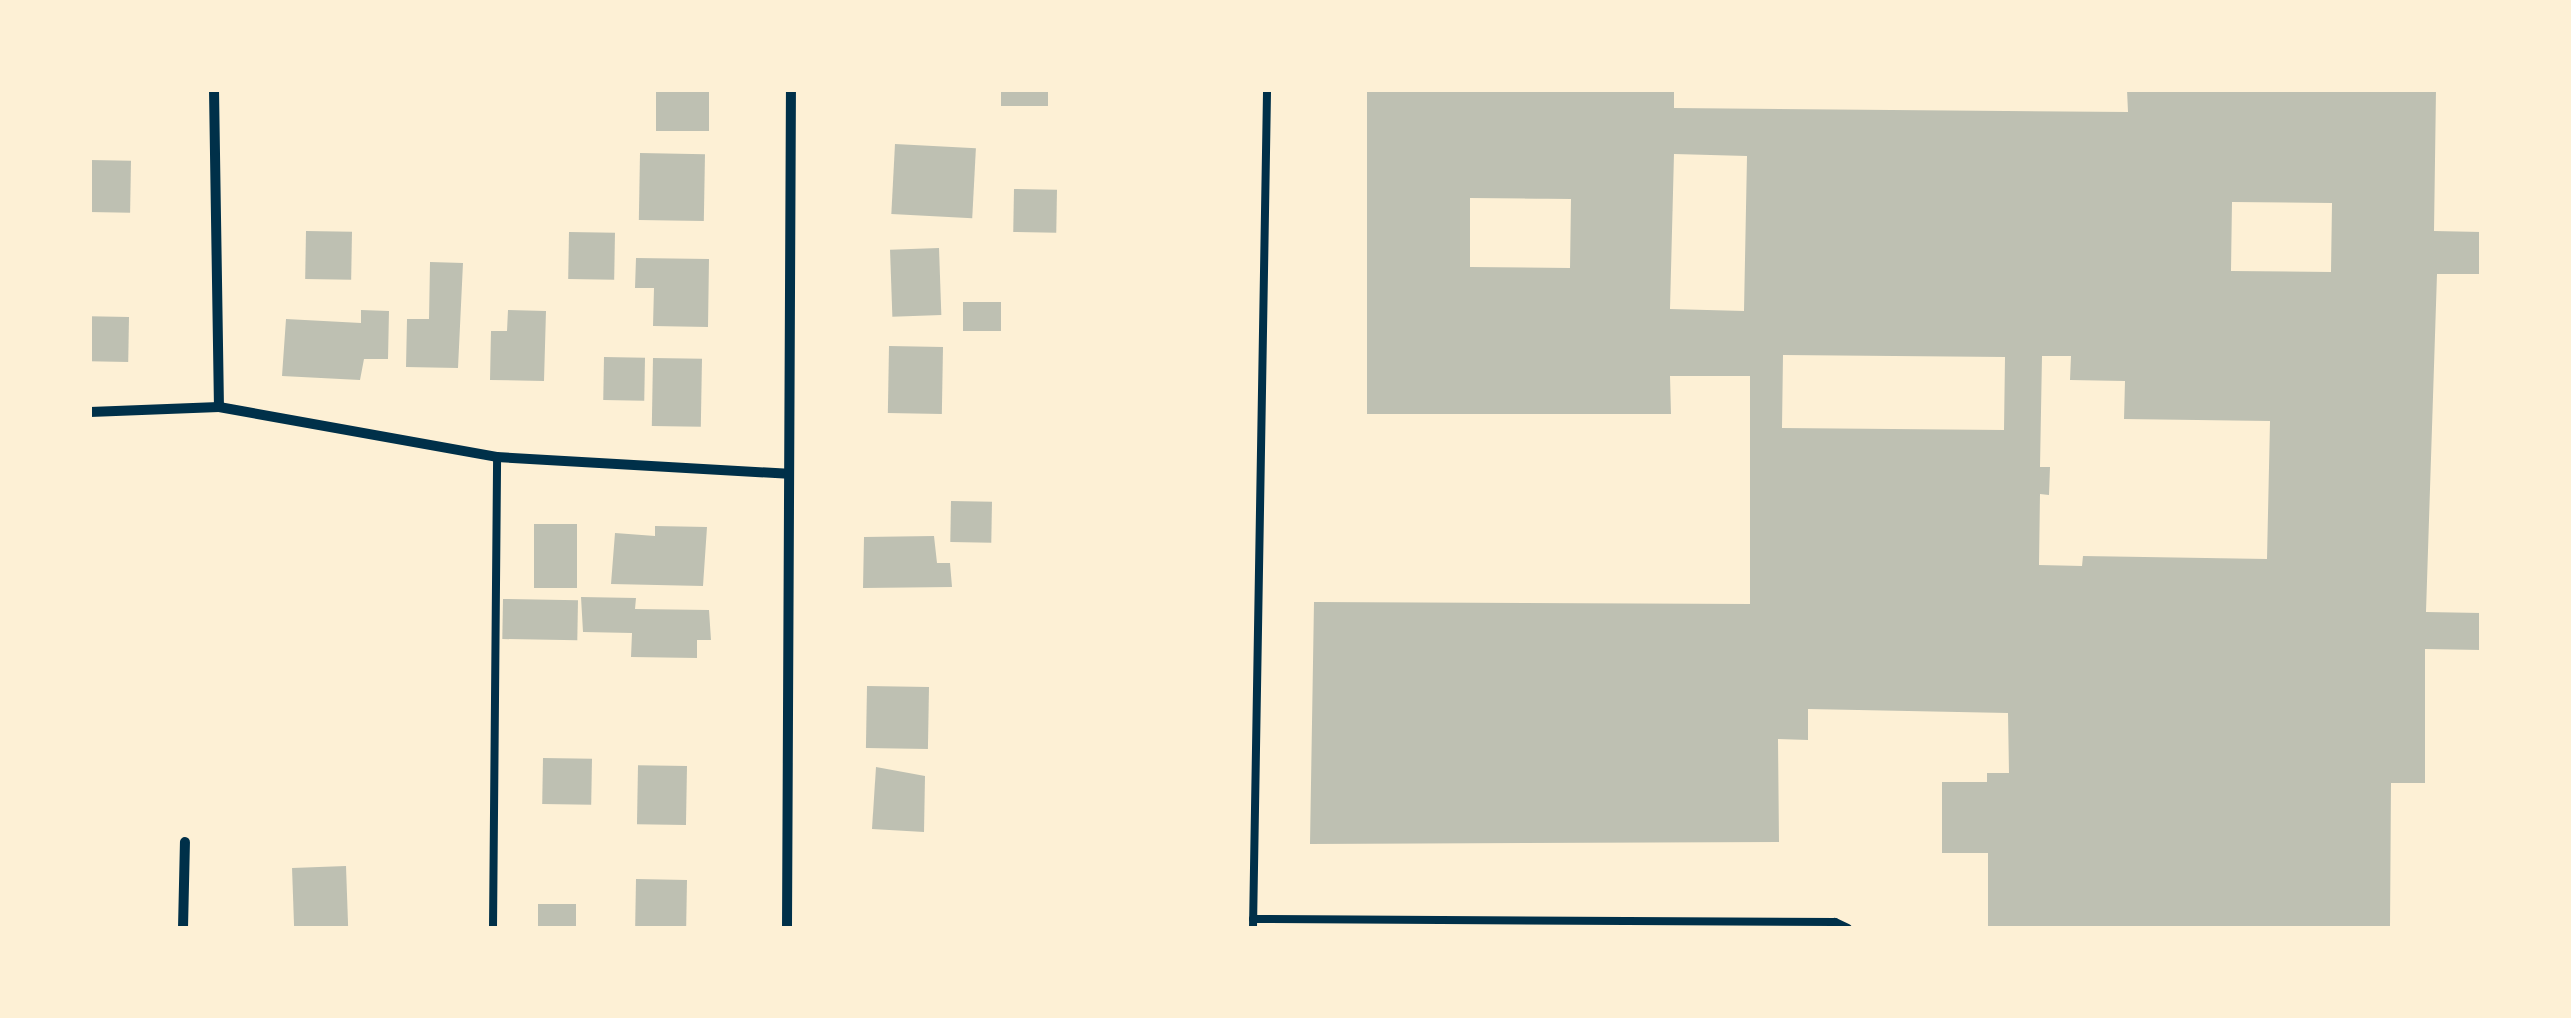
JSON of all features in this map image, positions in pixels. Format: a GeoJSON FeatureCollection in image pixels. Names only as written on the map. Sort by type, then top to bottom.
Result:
{"type":"FeatureCollection","features":[{"type":"Feature","properties":{"kind":"street"},"geometry":{"type":"LineString","coordinates":[[214,90],[220,407]]}},
{"type":"Feature","properties":{"kind":"street"},"geometry":{"type":"LineString","coordinates":[[787,928],[791,90]]}},
{"type":"Feature","properties":{"kind":"street"},"geometry":{"type":"LineString","coordinates":[[90,412],[220,407],[497,458],[789,474]]}},
{"type":"Feature","properties":{"kind":"street"},"geometry":{"type":"LineString","coordinates":[[184,842],[184,928]]}},
{"type":"Feature","properties":{"kind":"lane"},"geometry":{"type":"LineString","coordinates":[[1268,90],[1253,923],[1835,922],[1848,928]]}},
{"type":"Feature","properties":{"kind":"lane"},"geometry":{"type":"LineString","coordinates":[[493,928],[497,458]]}},
{"type":"Feature","properties":{"kind":"building"},"geometry":{"type":"Polygon","coordinates":[[[656,90],[709,90],[709,131],[656,131],[656,90]]]}},
{"type":"Feature","properties":{"kind":"building"},"geometry":{"type":"Polygon","coordinates":[[[1001,90],[1048,90],[1048,106],[1001,106],[1001,90]]]}},
{"type":"Feature","properties":{"kind":"building"},"geometry":{"type":"Polygon","coordinates":[[[1367,90],[1674,90],[1674,108],[2128,112],[2127,90],[2436,90],[2434,231],[2481,232],[2481,274],[2437,274],[2426,612],[2481,613],[2481,650],[2425,649],[2425,783],[2391,783],[2390,928],[1988,928],[1988,853],[1942,853],[1942,782],[1987,782],[1987,773],[2009,773],[2008,713],[1808,709],[1808,740],[1778,739],[1779,842],[1310,844],[1314,602],[1750,604],[1750,376],[1670,376],[1671,414],[1367,414],[1367,90]],[[1674,154],[1670,309],[1744,311],[1747,156],[1674,154]],[[1470,198],[1470,267],[1570,268],[1571,199],[1470,198]],[[2232,202],[2231,271],[2331,272],[2332,203],[2232,202]],[[1783,355],[1782,428],[2004,430],[2005,357],[1783,355]],[[2042,356],[2040,467],[2050,467],[2049,495],[2040,494],[2039,565],[2082,566],[2083,556],[2267,559],[2270,421],[2124,419],[2125,381],[2070,380],[2071,356],[2042,356]]]}},
{"type":"Feature","properties":{"kind":"building"},"geometry":{"type":"Polygon","coordinates":[[[895,144],[976,148],[972,218],[891,214],[895,144]]]}},
{"type":"Feature","properties":{"kind":"building"},"geometry":{"type":"Polygon","coordinates":[[[640,153],[705,154],[704,221],[639,220],[640,153]]]}},
{"type":"Feature","properties":{"kind":"building"},"geometry":{"type":"Polygon","coordinates":[[[90,160],[131,161],[130,213],[90,212],[90,160]]]}},
{"type":"Feature","properties":{"kind":"building"},"geometry":{"type":"Polygon","coordinates":[[[1014,189],[1057,190],[1056,233],[1013,232],[1014,189]]]}},
{"type":"Feature","properties":{"kind":"building"},"geometry":{"type":"Polygon","coordinates":[[[306,231],[352,232],[351,280],[305,279],[306,231]]]}},
{"type":"Feature","properties":{"kind":"building"},"geometry":{"type":"Polygon","coordinates":[[[569,232],[615,233],[614,280],[568,279],[569,232]]]}},
{"type":"Feature","properties":{"kind":"building"},"geometry":{"type":"Polygon","coordinates":[[[939,248],[941,315],[892,317],[890,250],[939,248]]]}},
{"type":"Feature","properties":{"kind":"building"},"geometry":{"type":"Polygon","coordinates":[[[636,258],[709,259],[708,327],[653,326],[654,288],[635,288],[636,258]]]}},
{"type":"Feature","properties":{"kind":"building"},"geometry":{"type":"Polygon","coordinates":[[[430,262],[463,263],[458,368],[406,367],[407,319],[429,319],[430,262]]]}},
{"type":"Feature","properties":{"kind":"building"},"geometry":{"type":"Polygon","coordinates":[[[963,302],[1001,302],[1001,331],[963,331],[963,302]]]}},
{"type":"Feature","properties":{"kind":"building"},"geometry":{"type":"Polygon","coordinates":[[[361,310],[389,311],[388,359],[364,359],[360,380],[282,376],[286,319],[361,323],[361,310]]]}},
{"type":"Feature","properties":{"kind":"building"},"geometry":{"type":"Polygon","coordinates":[[[508,310],[546,311],[544,381],[490,380],[491,331],[507,331],[508,310]]]}},
{"type":"Feature","properties":{"kind":"building"},"geometry":{"type":"Polygon","coordinates":[[[90,316],[129,317],[128,362],[90,361],[90,316]]]}},
{"type":"Feature","properties":{"kind":"building"},"geometry":{"type":"Polygon","coordinates":[[[889,346],[943,347],[942,414],[888,413],[889,346]]]}},
{"type":"Feature","properties":{"kind":"building"},"geometry":{"type":"Polygon","coordinates":[[[604,357],[645,358],[644,401],[603,400],[604,357]]]}},
{"type":"Feature","properties":{"kind":"building"},"geometry":{"type":"Polygon","coordinates":[[[653,358],[702,359],[701,427],[652,426],[653,358]]]}},
{"type":"Feature","properties":{"kind":"building"},"geometry":{"type":"Polygon","coordinates":[[[951,501],[992,502],[991,543],[950,542],[951,501]]]}},
{"type":"Feature","properties":{"kind":"building"},"geometry":{"type":"Polygon","coordinates":[[[534,524],[577,524],[577,588],[534,588],[534,524]]]}},
{"type":"Feature","properties":{"kind":"building"},"geometry":{"type":"Polygon","coordinates":[[[655,526],[707,527],[703,586],[611,584],[615,533],[655,536],[655,526]]]}},
{"type":"Feature","properties":{"kind":"building"},"geometry":{"type":"Polygon","coordinates":[[[934,536],[937,563],[950,563],[952,587],[863,588],[864,537],[934,536]]]}},
{"type":"Feature","properties":{"kind":"building"},"geometry":{"type":"Polygon","coordinates":[[[581,597],[636,598],[635,609],[709,610],[711,640],[697,640],[697,658],[631,657],[632,633],[583,632],[581,597]]]}},
{"type":"Feature","properties":{"kind":"building"},"geometry":{"type":"Polygon","coordinates":[[[503,599],[578,600],[577,640],[502,639],[503,599]]]}},
{"type":"Feature","properties":{"kind":"building"},"geometry":{"type":"Polygon","coordinates":[[[867,686],[929,687],[928,749],[866,748],[867,686]]]}},
{"type":"Feature","properties":{"kind":"building"},"geometry":{"type":"Polygon","coordinates":[[[543,758],[592,759],[591,805],[542,804],[543,758]]]}},
{"type":"Feature","properties":{"kind":"building"},"geometry":{"type":"Polygon","coordinates":[[[638,765],[687,766],[686,825],[637,824],[638,765]]]}},
{"type":"Feature","properties":{"kind":"building"},"geometry":{"type":"Polygon","coordinates":[[[876,767],[925,776],[924,832],[872,829],[876,767]]]}},
{"type":"Feature","properties":{"kind":"building"},"geometry":{"type":"Polygon","coordinates":[[[346,866],[348,927],[294,928],[292,868],[346,866]]]}},
{"type":"Feature","properties":{"kind":"building"},"geometry":{"type":"Polygon","coordinates":[[[636,879],[687,880],[686,928],[635,928],[636,879]]]}},
{"type":"Feature","properties":{"kind":"building"},"geometry":{"type":"Polygon","coordinates":[[[538,904],[576,904],[576,928],[538,928],[538,904]]]}}]}
